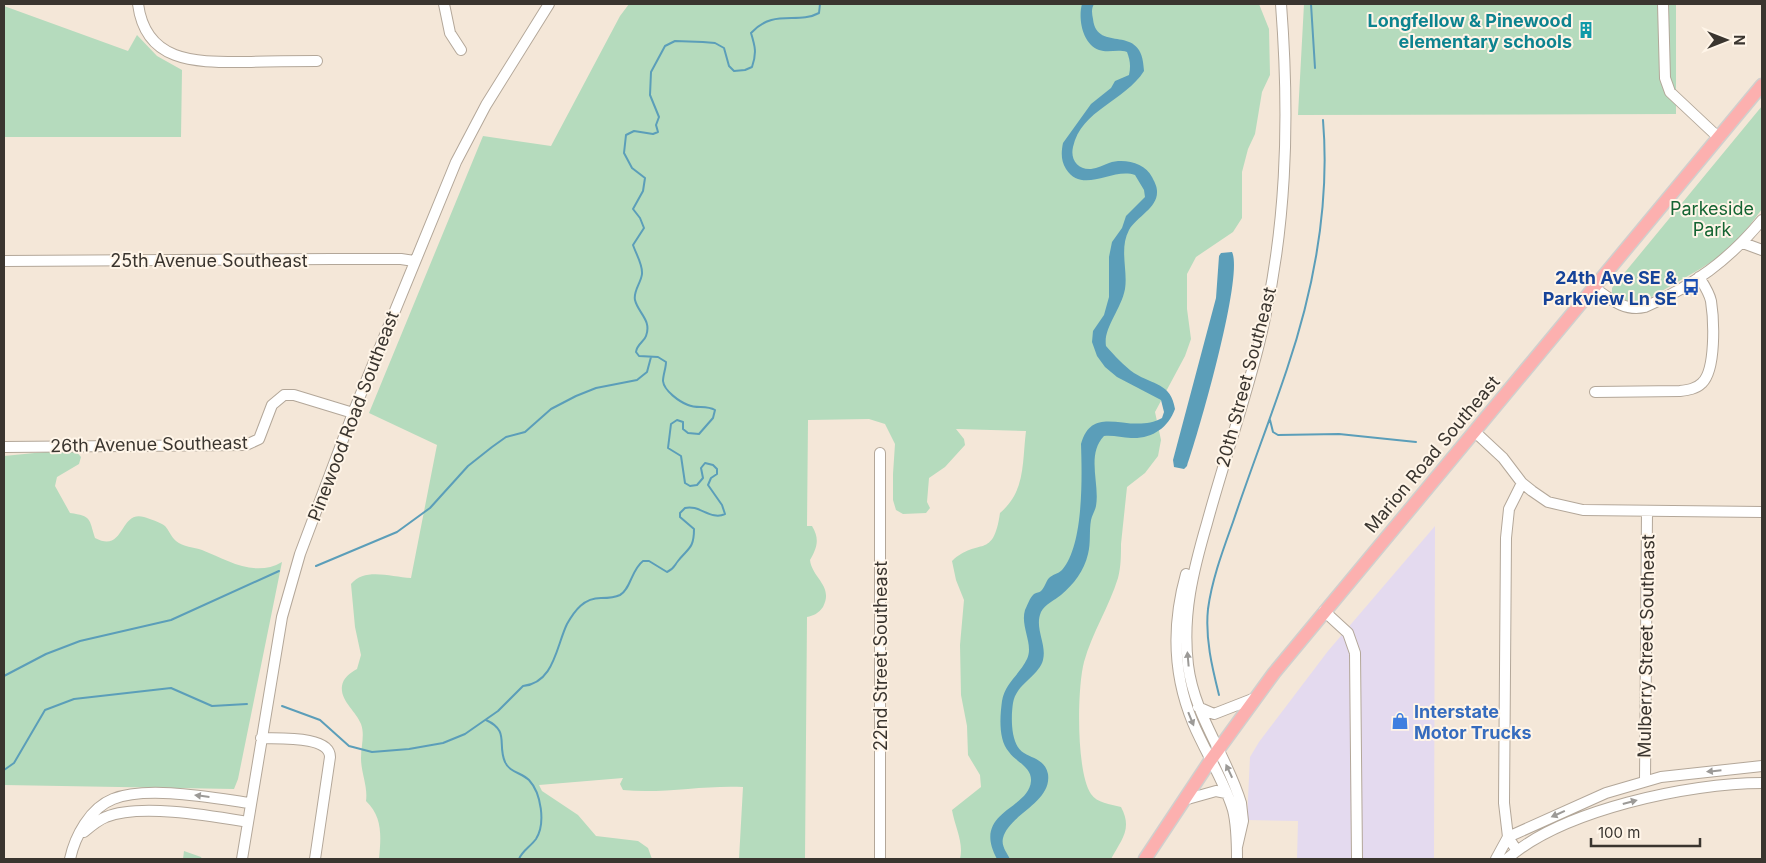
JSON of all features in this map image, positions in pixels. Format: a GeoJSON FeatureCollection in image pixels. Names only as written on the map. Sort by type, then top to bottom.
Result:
{"type":"FeatureCollection","features":[{"type":"Feature","properties":{"kind":"main road","name":"Marion Road Southeast"},"geometry":{"type":"LineString","coordinates":[[1145,859],[1218,749],[1255,698],[1324,612],[1762,85]]}},
{"type":"Feature","properties":{"kind":"street"},"geometry":{"type":"LineString","coordinates":[[138,4],[143,23],[151,36],[170,53],[184,60],[204,62],[317,61]]}},
{"type":"Feature","properties":{"kind":"street"},"geometry":{"type":"LineString","coordinates":[[444,4],[450,33],[461,50]]}},
{"type":"Feature","properties":{"kind":"street","name":"Pinewood Road Southeast"},"geometry":{"type":"LineString","coordinates":[[242,859],[282,616],[292,576],[353,413],[456,162],[471,131],[549,4]]}},
{"type":"Feature","properties":{"kind":"street","name":"20th Street Southeast"},"geometry":{"type":"LineString","coordinates":[[1237,847],[1243,821],[1241,803],[1198,707],[1188,666],[1187,606],[1190,582],[1218,481],[1258,350],[1278,247],[1285,177],[1287,121],[1281,4]]}},
{"type":"Feature","properties":{"kind":"street"},"geometry":{"type":"LineString","coordinates":[[1662,4],[1664,78],[1670,92],[1719,138]]}},
{"type":"Feature","properties":{"kind":"street"},"geometry":{"type":"LineString","coordinates":[[1593,287],[1621,305],[1640,308],[1657,301],[1728,258],[1762,220]]}},
{"type":"Feature","properties":{"kind":"street"},"geometry":{"type":"LineString","coordinates":[[1742,243],[1762,250]]}},
{"type":"Feature","properties":{"kind":"street","name":"25th Avenue Southeast"},"geometry":{"type":"LineString","coordinates":[[4,261],[401,259],[414,261]]}},
{"type":"Feature","properties":{"kind":"street"},"geometry":{"type":"LineString","coordinates":[[1595,392],[1680,391],[1690,390],[1701,383],[1708,375],[1712,362],[1712,312],[1710,297],[1699,277]]}},
{"type":"Feature","properties":{"kind":"street","name":"26th Avenue Southeast"},"geometry":{"type":"LineString","coordinates":[[4,447],[251,444],[259,439],[276,400],[289,394],[353,413]]}},
{"type":"Feature","properties":{"kind":"street"},"geometry":{"type":"LineString","coordinates":[[1474,431],[1503,458],[1522,483],[1541,498],[1560,506],[1583,510],[1762,512]]}},
{"type":"Feature","properties":{"kind":"street","name":"22nd Street Southeast"},"geometry":{"type":"LineString","coordinates":[[880,453],[880,859]]}},
{"type":"Feature","properties":{"kind":"street","name":"20th Street Southeast"},"geometry":{"type":"LineString","coordinates":[[1218,481],[1186,573],[1179,600],[1176,625],[1181,686],[1193,722],[1226,793],[1234,817],[1237,859]]}},
{"type":"Feature","properties":{"kind":"street"},"geometry":{"type":"LineString","coordinates":[[1517,850],[1508,837],[1504,802],[1506,538],[1509,509],[1522,483]]}},
{"type":"Feature","properties":{"kind":"street","name":"Mulberry Street Southeast"},"geometry":{"type":"LineString","coordinates":[[1644,781],[1647,511]]}},
{"type":"Feature","properties":{"kind":"street"},"geometry":{"type":"LineString","coordinates":[[1324,612],[1348,633],[1355,653],[1357,859]]}},
{"type":"Feature","properties":{"kind":"street"},"geometry":{"type":"LineString","coordinates":[[1198,707],[1214,714],[1255,698]]}},
{"type":"Feature","properties":{"kind":"street"},"geometry":{"type":"LineString","coordinates":[[261,738],[318,742],[329,749],[330,757],[315,859]]}},
{"type":"Feature","properties":{"kind":"street"},"geometry":{"type":"LineString","coordinates":[[1496,859],[1508,837],[1606,793],[1644,781],[1762,766]]}},
{"type":"Feature","properties":{"kind":"street"},"geometry":{"type":"LineString","coordinates":[[1508,859],[1517,850],[1560,827],[1610,808],[1644,798],[1704,787],[1762,783]]}},
{"type":"Feature","properties":{"kind":"street"},"geometry":{"type":"LineString","coordinates":[[1184,800],[1216,791],[1226,793]]}},
{"type":"Feature","properties":{"kind":"street"},"geometry":{"type":"LineString","coordinates":[[70,859],[76,839],[98,807],[111,800],[130,795],[197,795],[250,803]]}},
{"type":"Feature","properties":{"kind":"street"},"geometry":{"type":"LineString","coordinates":[[130,795],[132,812]]}},
{"type":"Feature","properties":{"kind":"street"},"geometry":{"type":"LineString","coordinates":[[76,839],[102,818],[132,812],[194,814],[248,822]]}},
{"type":"Feature","properties":{"kind":"shaded area"},"geometry":{"type":"Polygon","coordinates":[[[1435,526],[1434,859],[1297,859],[1298,821],[1247,820],[1250,757],[1259,742],[1328,651],[1435,526]]]}},
{"type":"Feature","properties":{"kind":"green space"},"geometry":{"type":"Polygon","coordinates":[[[629,4],[1259,4],[1269,29],[1270,75],[1262,92],[1255,134],[1248,149],[1242,172],[1242,218],[1233,232],[1196,257],[1187,274],[1187,309],[1191,339],[1185,356],[1155,412],[1161,440],[1158,456],[1145,473],[1127,487],[1118,578],[1084,662],[1080,690],[1079,730],[1086,783],[1094,797],[1104,803],[1121,807],[1126,822],[1122,840],[1111,859],[960,859],[961,847],[952,810],[981,787],[980,775],[968,755],[967,726],[961,695],[960,645],[964,600],[956,580],[952,561],[970,550],[984,546],[993,537],[1000,513],[1019,486],[1026,431],[956,429],[964,439],[965,445],[945,467],[929,478],[927,502],[930,508],[926,513],[903,514],[896,510],[893,500],[895,444],[885,424],[869,419],[808,420],[807,526],[812,526],[817,539],[816,547],[810,560],[814,572],[826,593],[826,600],[823,607],[816,614],[807,617],[805,859],[739,859],[743,787],[653,791],[623,790],[620,784],[623,778],[539,785],[542,791],[578,815],[596,836],[638,841],[648,848],[652,859],[379,859],[380,828],[372,807],[366,801],[361,758],[362,728],[359,719],[346,701],[342,691],[345,678],[357,669],[361,655],[355,627],[351,584],[363,576],[371,574],[411,578],[437,445],[369,413],[483,136],[551,146],[620,16],[629,4]]]}},
{"type":"Feature","properties":{"kind":"green space"},"geometry":{"type":"Polygon","coordinates":[[[1304,4],[1676,4],[1676,114],[1298,115],[1304,4]]]}},
{"type":"Feature","properties":{"kind":"green space"},"geometry":{"type":"Polygon","coordinates":[[[4,6],[128,51],[137,35],[157,56],[182,70],[181,137],[4,137],[4,6]]]}},
{"type":"Feature","properties":{"kind":"green space","name":"Parkeside Park"},"geometry":{"type":"Polygon","coordinates":[[[1762,106],[1762,209],[1737,242],[1725,253],[1648,299],[1637,302],[1627,301],[1612,294],[1612,288],[1762,106]]]}},
{"type":"Feature","properties":{"kind":"green space"},"geometry":{"type":"Polygon","coordinates":[[[65,450],[76,451],[81,457],[79,464],[57,477],[55,486],[70,513],[86,517],[92,526],[95,538],[105,541],[112,540],[117,537],[130,520],[136,517],[144,517],[165,526],[179,543],[241,566],[262,568],[282,562],[238,779],[234,789],[4,785],[4,456],[65,450]]]}},
{"type":"Feature","properties":{"kind":"green space"},"geometry":{"type":"Polygon","coordinates":[[[184,851],[201,857],[202,859],[183,859],[184,851]]]}},
{"type":"Feature","properties":{"kind":"water"},"geometry":{"type":"Polygon","coordinates":[[[1082,4],[1094,4],[1092,10],[1093,19],[1096,29],[1103,35],[1136,46],[1142,56],[1144,71],[1126,90],[1085,124],[1078,134],[1073,147],[1074,160],[1079,166],[1086,169],[1094,169],[1121,161],[1134,163],[1149,172],[1157,191],[1151,207],[1133,225],[1126,237],[1124,252],[1125,289],[1107,332],[1106,346],[1134,373],[1165,389],[1173,400],[1175,409],[1164,427],[1146,437],[1104,436],[1099,444],[1095,461],[1097,497],[1091,520],[1088,554],[1078,577],[1041,612],[1039,624],[1044,654],[1043,660],[1037,671],[1018,691],[1013,703],[1012,730],[1016,744],[1019,749],[1039,760],[1047,769],[1047,784],[1044,793],[1013,822],[1003,838],[1003,844],[1010,859],[997,859],[991,843],[991,831],[996,821],[1028,791],[1031,781],[1031,776],[1026,768],[1005,747],[1001,735],[1000,721],[1002,701],[1006,689],[1024,664],[1029,653],[1024,623],[1025,610],[1031,597],[1040,592],[1049,578],[1062,570],[1069,559],[1074,544],[1080,510],[1081,444],[1087,431],[1094,424],[1103,422],[1150,423],[1162,418],[1164,412],[1161,400],[1117,377],[1105,367],[1097,356],[1092,342],[1093,331],[1104,315],[1109,297],[1109,257],[1112,242],[1122,228],[1126,216],[1145,197],[1144,190],[1135,175],[1117,174],[1098,179],[1081,180],[1073,176],[1063,163],[1063,143],[1091,104],[1111,88],[1115,81],[1129,75],[1130,72],[1127,52],[1099,50],[1089,42],[1081,23],[1082,4]]]}},
{"type":"Feature","properties":{"kind":"water"},"geometry":{"type":"Polygon","coordinates":[[[1232,252],[1234,267],[1232,291],[1209,391],[1187,466],[1184,469],[1174,467],[1173,460],[1216,298],[1219,256],[1221,253],[1232,252]]]}},
{"type":"Feature","properties":{"kind":"waterway"},"geometry":{"type":"LineString","coordinates":[[282,706],[320,720],[349,746],[372,752],[409,749],[443,743],[465,734],[498,711],[523,686],[533,683],[548,671],[567,624],[581,606],[590,600],[620,595],[627,588],[636,569],[643,561],[649,561],[667,572],[673,569],[690,548],[693,541],[694,529],[680,517],[680,513],[685,508],[695,508],[720,516],[725,514],[722,505],[708,485],[711,478],[717,474],[717,469],[713,465],[705,463],[701,468],[703,478],[697,485],[690,486],[685,483],[681,456],[668,448],[671,424],[677,420],[683,422],[683,429],[688,433],[699,434],[713,418],[715,410],[691,406],[677,399],[664,385],[663,379],[666,362],[658,357],[639,356],[636,352],[645,338],[647,325],[635,300],[635,293],[642,271],[633,245],[644,228],[640,218],[633,209],[643,191],[645,178],[632,168],[624,153],[626,135],[634,131],[653,134],[658,132],[656,125],[659,117],[650,95],[651,72],[665,46],[675,41],[715,43],[724,48],[729,66],[734,71],[745,70],[752,67],[755,58],[751,33],[760,25],[777,19],[811,16],[819,13],[820,4]]}},
{"type":"Feature","properties":{"kind":"waterway"},"geometry":{"type":"LineString","coordinates":[[1311,4],[1315,68]]}},
{"type":"Feature","properties":{"kind":"waterway"},"geometry":{"type":"LineString","coordinates":[[1219,695],[1208,642],[1208,609],[1222,554],[1287,369],[1305,308],[1318,246],[1322,215],[1325,152],[1323,120]]}},
{"type":"Feature","properties":{"kind":"waterway"},"geometry":{"type":"LineString","coordinates":[[316,566],[397,532],[430,508],[468,466],[506,437],[525,432],[551,409],[576,396],[596,388],[637,380],[647,372],[651,357]]}},
{"type":"Feature","properties":{"kind":"waterway"},"geometry":{"type":"LineString","coordinates":[[1270,420],[1273,432],[1278,435],[1339,434],[1416,442]]}},
{"type":"Feature","properties":{"kind":"waterway"},"geometry":{"type":"LineString","coordinates":[[4,676],[46,654],[80,641],[171,620],[279,571]]}},
{"type":"Feature","properties":{"kind":"waterway"},"geometry":{"type":"LineString","coordinates":[[4,770],[14,763],[45,710],[74,699],[171,688],[212,706],[247,704]]}},
{"type":"Feature","properties":{"kind":"waterway"},"geometry":{"type":"LineString","coordinates":[[486,720],[493,724],[500,733],[505,762],[513,770],[529,780],[537,792],[541,808],[541,825],[536,839],[522,853],[519,859]]}},
{"type":"Feature","properties":{"kind":"place","name":"Longfellow & Pinewood elementary schools"},"geometry":{"type":"Point","coordinates":[1586,30]}},
{"type":"Feature","properties":{"kind":"place","name":"24th Ave SE & Parkview Ln SE"},"geometry":{"type":"Point","coordinates":[1691,287]}},
{"type":"Feature","properties":{"kind":"place","name":"Interstate Motor Trucks"},"geometry":{"type":"Point","coordinates":[1400,721]}}]}
